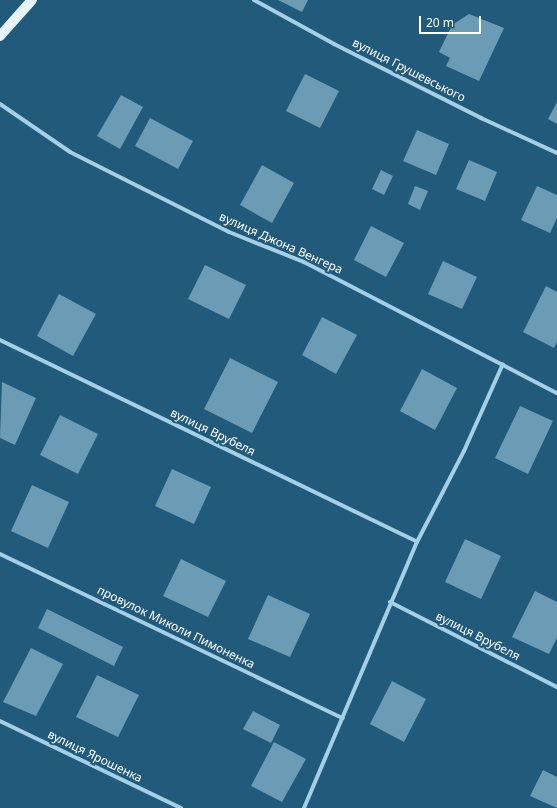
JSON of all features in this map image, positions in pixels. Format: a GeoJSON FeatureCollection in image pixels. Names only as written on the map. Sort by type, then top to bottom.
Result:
{"type":"FeatureCollection","features":[{"type":"Feature","properties":{"kind":"main road"},"geometry":{"type":"LineString","coordinates":[[0,36],[32,0]]}},
{"type":"Feature","properties":{"kind":"street","name":"вулиця Грушевського"},"geometry":{"type":"LineString","coordinates":[[254,0],[446,101],[557,153]]}},
{"type":"Feature","properties":{"kind":"street","name":"вулиця Джона Венгера"},"geometry":{"type":"LineString","coordinates":[[0,104],[70,152],[229,232],[304,262],[557,393]]}},
{"type":"Feature","properties":{"kind":"street","name":"вулиця Врубеля"},"geometry":{"type":"LineString","coordinates":[[0,340],[417,542]]}},
{"type":"Feature","properties":{"kind":"street"},"geometry":{"type":"LineString","coordinates":[[304,808],[343,718],[390,602],[417,542],[464,451],[503,364]]}},
{"type":"Feature","properties":{"kind":"street","name":"провулок Миколи Пимоненка"},"geometry":{"type":"LineString","coordinates":[[0,554],[343,718]]}},
{"type":"Feature","properties":{"kind":"street","name":"вулиця Врубеля"},"geometry":{"type":"LineString","coordinates":[[390,602],[557,687]]}},
{"type":"Feature","properties":{"kind":"street","name":"вулиця Ярошенка"},"geometry":{"type":"LineString","coordinates":[[0,721],[181,808]]}},
{"type":"Feature","properties":{"kind":"building"},"geometry":{"type":"Polygon","coordinates":[[[278,0],[308,0],[302,12],[278,0]]]}},
{"type":"Feature","properties":{"kind":"building"},"geometry":{"type":"Polygon","coordinates":[[[469,14],[504,28],[479,81],[446,66],[450,58],[439,52],[452,25],[469,14]]]}},
{"type":"Feature","properties":{"kind":"building"},"geometry":{"type":"Polygon","coordinates":[[[305,74],[339,91],[320,128],[286,111],[305,74]]]}},
{"type":"Feature","properties":{"kind":"building"},"geometry":{"type":"Polygon","coordinates":[[[121,95],[143,107],[120,149],[97,136],[121,95]]]}},
{"type":"Feature","properties":{"kind":"building"},"geometry":{"type":"Polygon","coordinates":[[[557,102],[557,124],[548,119],[557,102]]]}},
{"type":"Feature","properties":{"kind":"building"},"geometry":{"type":"Polygon","coordinates":[[[150,118],[193,141],[178,169],[135,146],[150,118]]]}},
{"type":"Feature","properties":{"kind":"building"},"geometry":{"type":"Polygon","coordinates":[[[417,130],[449,144],[436,175],[403,161],[417,130]]]}},
{"type":"Feature","properties":{"kind":"building"},"geometry":{"type":"Polygon","coordinates":[[[469,160],[497,172],[485,201],[456,189],[469,160]]]}},
{"type":"Feature","properties":{"kind":"building"},"geometry":{"type":"Polygon","coordinates":[[[262,165],[294,183],[272,223],[240,205],[262,165]]]}},
{"type":"Feature","properties":{"kind":"building"},"geometry":{"type":"Polygon","coordinates":[[[381,170],[393,176],[384,195],[372,189],[381,170]]]}},
{"type":"Feature","properties":{"kind":"building"},"geometry":{"type":"Polygon","coordinates":[[[415,186],[428,191],[420,210],[408,204],[415,186]]]}},
{"type":"Feature","properties":{"kind":"building"},"geometry":{"type":"Polygon","coordinates":[[[537,186],[557,195],[557,218],[550,233],[521,220],[537,186]]]}},
{"type":"Feature","properties":{"kind":"building"},"geometry":{"type":"Polygon","coordinates":[[[371,226],[404,243],[386,277],[354,260],[371,226]]]}},
{"type":"Feature","properties":{"kind":"building"},"geometry":{"type":"Polygon","coordinates":[[[443,261],[477,277],[462,309],[428,294],[443,261]]]}},
{"type":"Feature","properties":{"kind":"building"},"geometry":{"type":"Polygon","coordinates":[[[205,265],[246,285],[229,319],[188,299],[205,265]]]}},
{"type":"Feature","properties":{"kind":"building"},"geometry":{"type":"Polygon","coordinates":[[[546,286],[557,292],[557,342],[554,348],[523,332],[546,286]]]}},
{"type":"Feature","properties":{"kind":"building"},"geometry":{"type":"Polygon","coordinates":[[[59,294],[96,314],[73,356],[37,336],[59,294]]]}},
{"type":"Feature","properties":{"kind":"building"},"geometry":{"type":"Polygon","coordinates":[[[322,317],[357,335],[336,374],[302,355],[322,317]]]}},
{"type":"Feature","properties":{"kind":"building"},"geometry":{"type":"Polygon","coordinates":[[[230,358],[278,382],[252,433],[204,409],[230,358]]]}},
{"type":"Feature","properties":{"kind":"building"},"geometry":{"type":"Polygon","coordinates":[[[422,369],[457,388],[435,430],[400,411],[422,369]]]}},
{"type":"Feature","properties":{"kind":"building"},"geometry":{"type":"Polygon","coordinates":[[[2,382],[36,398],[15,445],[0,438],[2,382]]]}},
{"type":"Feature","properties":{"kind":"building"},"geometry":{"type":"Polygon","coordinates":[[[520,406],[553,421],[528,474],[495,458],[520,406]]]}},
{"type":"Feature","properties":{"kind":"building"},"geometry":{"type":"Polygon","coordinates":[[[60,415],[98,434],[78,474],[40,455],[60,415]]]}},
{"type":"Feature","properties":{"kind":"building"},"geometry":{"type":"Polygon","coordinates":[[[172,469],[211,487],[194,524],[155,506],[172,469]]]}},
{"type":"Feature","properties":{"kind":"building"},"geometry":{"type":"Polygon","coordinates":[[[32,485],[69,502],[48,548],[11,531],[32,485]]]}},
{"type":"Feature","properties":{"kind":"building"},"geometry":{"type":"Polygon","coordinates":[[[465,539],[501,556],[481,599],[445,582],[465,539]]]}},
{"type":"Feature","properties":{"kind":"building"},"geometry":{"type":"Polygon","coordinates":[[[181,559],[226,581],[208,617],[163,596],[181,559]]]}},
{"type":"Feature","properties":{"kind":"building"},"geometry":{"type":"Polygon","coordinates":[[[535,591],[557,602],[557,638],[549,654],[512,637],[535,591]]]}},
{"type":"Feature","properties":{"kind":"building"},"geometry":{"type":"Polygon","coordinates":[[[268,595],[310,614],[290,657],[248,639],[268,595]]]}},
{"type":"Feature","properties":{"kind":"building"},"geometry":{"type":"Polygon","coordinates":[[[47,609],[123,647],[114,666],[38,628],[47,609]]]}},
{"type":"Feature","properties":{"kind":"building"},"geometry":{"type":"Polygon","coordinates":[[[31,648],[63,664],[36,716],[3,702],[31,648]]]}},
{"type":"Feature","properties":{"kind":"building"},"geometry":{"type":"Polygon","coordinates":[[[97,675],[139,695],[118,737],[76,717],[97,675]]]}},
{"type":"Feature","properties":{"kind":"building"},"geometry":{"type":"Polygon","coordinates":[[[392,681],[426,699],[404,742],[370,724],[392,681]]]}},
{"type":"Feature","properties":{"kind":"building"},"geometry":{"type":"Polygon","coordinates":[[[253,711],[280,725],[271,743],[243,729],[253,711]]]}},
{"type":"Feature","properties":{"kind":"building"},"geometry":{"type":"Polygon","coordinates":[[[274,742],[306,759],[282,802],[251,786],[274,742]]]}},
{"type":"Feature","properties":{"kind":"building"},"geometry":{"type":"Polygon","coordinates":[[[543,770],[557,777],[557,808],[530,796],[543,770]]]}}]}
